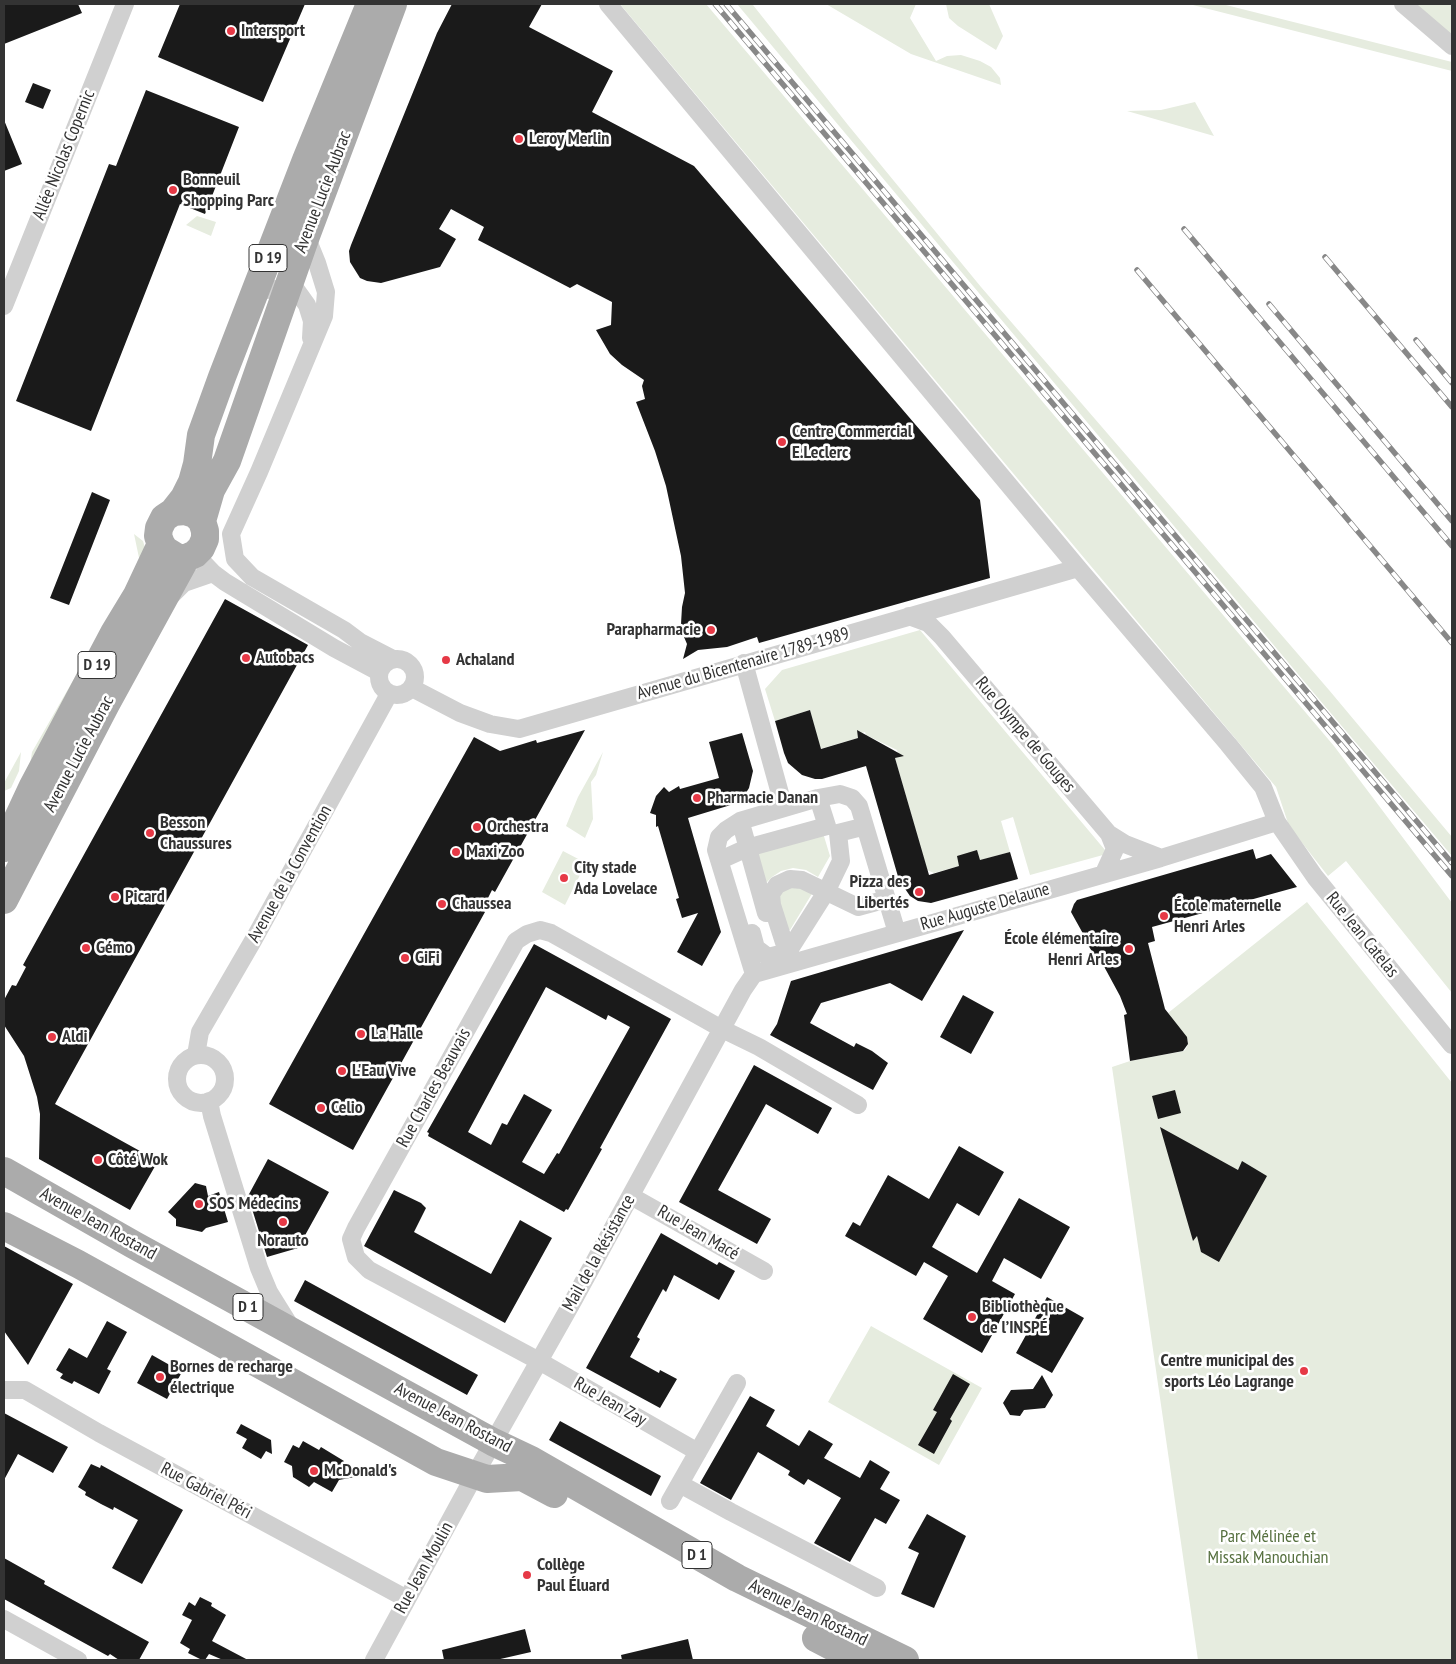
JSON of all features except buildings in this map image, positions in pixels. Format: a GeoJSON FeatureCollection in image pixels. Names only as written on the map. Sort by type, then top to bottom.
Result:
{"type":"FeatureCollection","features":[{"type":"Feature","properties":{"kind":"main road","name":"Avenue Lucie Aubrac"},"geometry":{"type":"LineString","coordinates":[[4,848],[33,786],[114,633],[137,594],[160,544],[159,528],[164,518],[173,512],[184,498],[192,482],[198,464],[201,435],[255,291],[370,4]]}},
{"type":"Feature","properties":{"kind":"main road","name":"Avenue Lucie Aubrac"},"geometry":{"type":"LineString","coordinates":[[4,900],[106,704],[160,606],[198,562],[205,539],[202,521],[211,490],[227,461],[306,236],[393,4]]}},
{"type":"Feature","properties":{"kind":"main road"},"geometry":{"type":"LineString","coordinates":[[173,512],[185,511],[195,514],[202,521]]}},
{"type":"Feature","properties":{"kind":"main road"},"geometry":{"type":"LineString","coordinates":[[160,544],[171,555],[198,562]]}},
{"type":"Feature","properties":{"kind":"main road","name":"Avenue Jean Rostand"},"geometry":{"type":"LineString","coordinates":[[4,1170],[134,1246],[493,1442],[532,1460],[737,1578],[905,1660]]}},
{"type":"Feature","properties":{"kind":"main road","name":"Avenue Jean Rostand"},"geometry":{"type":"LineString","coordinates":[[4,1226],[78,1264],[436,1462],[487,1479],[522,1477],[858,1660]]}},
{"type":"Feature","properties":{"kind":"street","name":"Allée Nicolas Copernic"},"geometry":{"type":"LineString","coordinates":[[4,306],[124,4]]}},
{"type":"Feature","properties":{"kind":"street","name":"Rue Jean Catelas"},"geometry":{"type":"LineString","coordinates":[[608,4],[1078,568],[1228,744],[1263,788],[1277,822],[1315,877],[1452,1045]]}},
{"type":"Feature","properties":{"kind":"street"},"geometry":{"type":"LineString","coordinates":[[1403,4],[1452,46]]}},
{"type":"Feature","properties":{"kind":"street"},"geometry":{"type":"LineString","coordinates":[[306,236],[317,262],[326,292],[324,316],[231,534],[235,558],[252,577],[344,630],[360,642],[393,659],[404,660],[412,666],[415,676],[412,688],[405,694],[396,696],[389,694],[381,687],[379,681],[379,672],[387,662],[393,659]]}},
{"type":"Feature","properties":{"kind":"street"},"geometry":{"type":"LineString","coordinates":[[255,291],[288,288],[297,291],[308,305],[312,321],[310,346]]}},
{"type":"Feature","properties":{"kind":"street"},"geometry":{"type":"LineString","coordinates":[[198,562],[334,648],[379,672]]}},
{"type":"Feature","properties":{"kind":"street","name":"Avenue du Bicentenaire 1789-1989"},"geometry":{"type":"LineString","coordinates":[[412,688],[460,713],[490,724],[519,729],[1078,568]]}},
{"type":"Feature","properties":{"kind":"street"},"geometry":{"type":"LineString","coordinates":[[942,637],[942,620],[950,609],[961,602]]}},
{"type":"Feature","properties":{"kind":"street","name":"Rue Olympe de Gouges"},"geometry":{"type":"LineString","coordinates":[[910,616],[928,623],[942,637],[1109,834],[1125,844],[1161,858]]}},
{"type":"Feature","properties":{"kind":"street"},"geometry":{"type":"LineString","coordinates":[[744,663],[784,808]]}},
{"type":"Feature","properties":{"kind":"street","name":"Avenue de la Convention"},"geometry":{"type":"LineString","coordinates":[[196,1055],[200,1032],[254,939],[389,694]]}},
{"type":"Feature","properties":{"kind":"street"},"geometry":{"type":"LineString","coordinates":[[722,1029],[754,974],[716,850],[719,838],[726,830],[740,821],[832,794],[840,794],[852,798],[859,806],[897,933]]}},
{"type":"Feature","properties":{"kind":"street"},"geometry":{"type":"LineString","coordinates":[[758,931],[752,933],[756,948],[768,957],[784,954],[826,892],[840,862],[832,830],[820,804]]}},
{"type":"Feature","properties":{"kind":"street","name":"Rue Auguste Delaune"},"geometry":{"type":"LineString","coordinates":[[754,974],[1161,858],[1277,822]]}},
{"type":"Feature","properties":{"kind":"street"},"geometry":{"type":"LineString","coordinates":[[742,827],[747,848],[758,931],[784,954]]}},
{"type":"Feature","properties":{"kind":"street"},"geometry":{"type":"LineString","coordinates":[[725,858],[747,848],[832,830],[858,828]]}},
{"type":"Feature","properties":{"kind":"street"},"geometry":{"type":"LineString","coordinates":[[1104,873],[1115,849],[1109,834]]}},
{"type":"Feature","properties":{"kind":"street"},"geometry":{"type":"LineString","coordinates":[[784,954],[772,905],[771,894],[777,885],[790,879],[802,880],[858,907],[880,901]]}},
{"type":"Feature","properties":{"kind":"street","name":"Rue Charles Beauvais"},"geometry":{"type":"LineString","coordinates":[[539,1361],[369,1270],[356,1257],[351,1239],[516,941],[526,934],[540,930],[551,933],[722,1029],[759,1047],[858,1104]]}},
{"type":"Feature","properties":{"kind":"street","name":"Mail de la Résistance"},"geometry":{"type":"LineString","coordinates":[[474,1476],[722,1029]]}},
{"type":"Feature","properties":{"kind":"street"},"geometry":{"type":"LineString","coordinates":[[203,1054],[217,1060],[224,1073],[224,1086],[220,1093],[209,1101],[202,1103],[188,1099],[178,1088],[176,1081],[179,1067],[189,1057],[196,1055],[203,1054]]}},
{"type":"Feature","properties":{"kind":"street"},"geometry":{"type":"LineString","coordinates":[[209,1101],[259,1268],[268,1292],[293,1332]]}},
{"type":"Feature","properties":{"kind":"street","name":"Rue Jean Macé"},"geometry":{"type":"LineString","coordinates":[[631,1196],[764,1271]]}},
{"type":"Feature","properties":{"kind":"street","name":"Rue Jean Zay"},"geometry":{"type":"LineString","coordinates":[[539,1361],[698,1452]]}},
{"type":"Feature","properties":{"kind":"street"},"geometry":{"type":"LineString","coordinates":[[670,1501],[738,1383]]}},
{"type":"Feature","properties":{"kind":"street","name":"Rue Gabriel Péri"},"geometry":{"type":"LineString","coordinates":[[4,1390],[25,1390],[107,1438],[407,1599]]}},
{"type":"Feature","properties":{"kind":"street","name":"Rue Jean Moulin"},"geometry":{"type":"LineString","coordinates":[[374,1660],[474,1476]]}},
{"type":"Feature","properties":{"kind":"street"},"geometry":{"type":"LineString","coordinates":[[680,1484],[877,1588]]}},
{"type":"Feature","properties":{"kind":"street"},"geometry":{"type":"LineString","coordinates":[[4,1620],[78,1660]]}},
{"type":"Feature","properties":{"kind":"green space"},"geometry":{"type":"Polygon","coordinates":[[[620,4],[706,4],[1334,746],[1452,903],[1452,993],[1346,861],[1328,876],[1289,826],[1276,787],[620,4]]]}},
{"type":"Feature","properties":{"kind":"green space"},"geometry":{"type":"Polygon","coordinates":[[[737,4],[753,5],[848,125],[981,287],[1329,690],[1452,837],[1452,856],[1318,698],[737,4]]]}},
{"type":"Feature","properties":{"kind":"green space"},"geometry":{"type":"Polygon","coordinates":[[[826,4],[916,4],[910,18],[936,61],[947,56],[961,55],[980,61],[991,67],[1000,78],[1001,85],[911,54],[826,4]]]}},
{"type":"Feature","properties":{"kind":"green space"},"geometry":{"type":"Polygon","coordinates":[[[946,4],[989,4],[1003,36],[996,50],[958,26],[949,18],[946,4]]]}},
{"type":"Feature","properties":{"kind":"green space"},"geometry":{"type":"Polygon","coordinates":[[[1189,4],[1222,4],[1452,62],[1452,71],[1189,4]]]}},
{"type":"Feature","properties":{"kind":"green space"},"geometry":{"type":"Polygon","coordinates":[[[1414,4],[1449,4],[1452,6],[1452,36],[1414,4]]]}},
{"type":"Feature","properties":{"kind":"green space"},"geometry":{"type":"Polygon","coordinates":[[[1195,102],[1214,136],[1127,111],[1161,110],[1195,102]]]}},
{"type":"Feature","properties":{"kind":"green space"},"geometry":{"type":"Polygon","coordinates":[[[197,216],[216,222],[211,236],[186,225],[197,216]]]}},
{"type":"Feature","properties":{"kind":"green space"},"geometry":{"type":"Polygon","coordinates":[[[134,534],[143,541],[146,551],[142,572],[134,534]]]}},
{"type":"Feature","properties":{"kind":"green space"},"geometry":{"type":"Polygon","coordinates":[[[920,630],[1105,850],[1103,855],[1030,875],[1013,817],[1001,821],[1010,852],[934,873],[927,870],[895,758],[899,757],[897,750],[866,735],[865,732],[858,734],[858,738],[820,749],[810,710],[775,721],[765,689],[782,670],[920,630]]]}},
{"type":"Feature","properties":{"kind":"green space"},"geometry":{"type":"Polygon","coordinates":[[[79,670],[85,673],[29,772],[32,752],[79,670]]]}},
{"type":"Feature","properties":{"kind":"green space"},"geometry":{"type":"Polygon","coordinates":[[[21,752],[19,771],[11,788],[4,791],[4,783],[21,752]]]}},
{"type":"Feature","properties":{"kind":"green space"},"geometry":{"type":"Polygon","coordinates":[[[603,752],[596,775],[591,782],[593,819],[585,838],[566,826],[578,797],[603,752]]]}},
{"type":"Feature","properties":{"kind":"green space"},"geometry":{"type":"Polygon","coordinates":[[[823,833],[830,856],[818,877],[806,870],[793,868],[781,871],[765,884],[755,854],[823,833]]]}},
{"type":"Feature","properties":{"kind":"green space","name":"City stade Ada Lovelace"},"geometry":{"type":"Polygon","coordinates":[[[563,851],[586,863],[565,905],[542,892],[563,851]]]}},
{"type":"Feature","properties":{"kind":"green space"},"geometry":{"type":"Polygon","coordinates":[[[790,885],[813,892],[790,930],[788,930],[778,899],[782,889],[790,885]]]}},
{"type":"Feature","properties":{"kind":"green space","name":"Centre municipal des sports Léo Lagrange"},"geometry":{"type":"Polygon","coordinates":[[[1307,902],[1452,1083],[1452,1660],[1198,1660],[1112,1067],[1130,1061],[1184,1051],[1188,1041],[1168,1013],[1307,902]]]}},
{"type":"Feature","properties":{"kind":"green space"},"geometry":{"type":"Polygon","coordinates":[[[871,1326],[982,1388],[939,1465],[828,1402],[871,1326]]]}},
{"type":"Feature","properties":{"kind":"railway"},"geometry":{"type":"LineString","coordinates":[[715,4],[1452,876]]}},
{"type":"Feature","properties":{"kind":"railway"},"geometry":{"type":"LineString","coordinates":[[726,4],[1452,863]]}},
{"type":"Feature","properties":{"kind":"railway"},"geometry":{"type":"LineString","coordinates":[[1184,229],[1452,546]]}},
{"type":"Feature","properties":{"kind":"railway"},"geometry":{"type":"LineString","coordinates":[[1325,257],[1452,407]]}},
{"type":"Feature","properties":{"kind":"railway"},"geometry":{"type":"LineString","coordinates":[[1137,270],[1452,643]]}},
{"type":"Feature","properties":{"kind":"railway"},"geometry":{"type":"LineString","coordinates":[[1269,304],[1452,521]]}},
{"type":"Feature","properties":{"kind":"railway"},"geometry":{"type":"LineString","coordinates":[[1416,340],[1452,383]]}},
{"type":"Feature","properties":{"kind":"place","name":"Intersport"},"geometry":{"type":"Point","coordinates":[231,31]}},
{"type":"Feature","properties":{"kind":"place","name":"Leroy Merlin"},"geometry":{"type":"Point","coordinates":[519,139]}},
{"type":"Feature","properties":{"kind":"place","name":"Bonneuil Shopping Parc"},"geometry":{"type":"Point","coordinates":[173,190]}},
{"type":"Feature","properties":{"kind":"place","name":"Centre Commercial E.Leclerc"},"geometry":{"type":"Point","coordinates":[782,442]}},
{"type":"Feature","properties":{"kind":"place","name":"Parapharmacie"},"geometry":{"type":"Point","coordinates":[711,630]}},
{"type":"Feature","properties":{"kind":"place","name":"Autobacs"},"geometry":{"type":"Point","coordinates":[246,658]}},
{"type":"Feature","properties":{"kind":"place","name":"Achaland"},"geometry":{"type":"Point","coordinates":[446,660]}},
{"type":"Feature","properties":{"kind":"place","name":"Pharmacie Danan"},"geometry":{"type":"Point","coordinates":[697,798]}},
{"type":"Feature","properties":{"kind":"place","name":"Orchestra"},"geometry":{"type":"Point","coordinates":[477,827]}},
{"type":"Feature","properties":{"kind":"place","name":"Besson Chaussures"},"geometry":{"type":"Point","coordinates":[150,833]}},
{"type":"Feature","properties":{"kind":"place","name":"Maxi Zoo"},"geometry":{"type":"Point","coordinates":[456,852]}},
{"type":"Feature","properties":{"kind":"place","name":"City stade Ada Lovelace"},"geometry":{"type":"Point","coordinates":[564,878]}},
{"type":"Feature","properties":{"kind":"place","name":"Pizza des Libertés"},"geometry":{"type":"Point","coordinates":[919,892]}},
{"type":"Feature","properties":{"kind":"place","name":"Picard"},"geometry":{"type":"Point","coordinates":[115,897]}},
{"type":"Feature","properties":{"kind":"place","name":"Chaussea"},"geometry":{"type":"Point","coordinates":[442,904]}},
{"type":"Feature","properties":{"kind":"place","name":"École maternelle Henri Arles"},"geometry":{"type":"Point","coordinates":[1164,916]}},
{"type":"Feature","properties":{"kind":"place","name":"Gémo"},"geometry":{"type":"Point","coordinates":[86,948]}},
{"type":"Feature","properties":{"kind":"place","name":"École élémentaire Henri Arles"},"geometry":{"type":"Point","coordinates":[1129,949]}},
{"type":"Feature","properties":{"kind":"place","name":"GiFi"},"geometry":{"type":"Point","coordinates":[405,958]}},
{"type":"Feature","properties":{"kind":"place","name":"La Halle"},"geometry":{"type":"Point","coordinates":[361,1034]}},
{"type":"Feature","properties":{"kind":"place","name":"Aldi"},"geometry":{"type":"Point","coordinates":[52,1037]}},
{"type":"Feature","properties":{"kind":"place","name":"L'Eau Vive"},"geometry":{"type":"Point","coordinates":[342,1071]}},
{"type":"Feature","properties":{"kind":"place","name":"Celio"},"geometry":{"type":"Point","coordinates":[321,1108]}},
{"type":"Feature","properties":{"kind":"place","name":"Côté Wok"},"geometry":{"type":"Point","coordinates":[98,1160]}},
{"type":"Feature","properties":{"kind":"place","name":"SOS Médecins"},"geometry":{"type":"Point","coordinates":[199,1204]}},
{"type":"Feature","properties":{"kind":"place","name":"Norauto"},"geometry":{"type":"Point","coordinates":[283,1222]}},
{"type":"Feature","properties":{"kind":"place","name":"Bibliothèque de l’INSPÉ"},"geometry":{"type":"Point","coordinates":[972,1317]}},
{"type":"Feature","properties":{"kind":"place","name":"Centre municipal des sports Léo Lagrange"},"geometry":{"type":"Point","coordinates":[1304,1371]}},
{"type":"Feature","properties":{"kind":"place","name":"Bornes de recharge électrique"},"geometry":{"type":"Point","coordinates":[160,1377]}},
{"type":"Feature","properties":{"kind":"place","name":"McDonald's"},"geometry":{"type":"Point","coordinates":[314,1471]}},
{"type":"Feature","properties":{"kind":"place","name":"Collège Paul Éluard"},"geometry":{"type":"Point","coordinates":[527,1575]}},
{"type":"Feature","properties":{"kind":"park label","name":"Parc Mélinée et Missak Manouchian"},"geometry":{"type":"Point","coordinates":[1268,1547]}}]}
